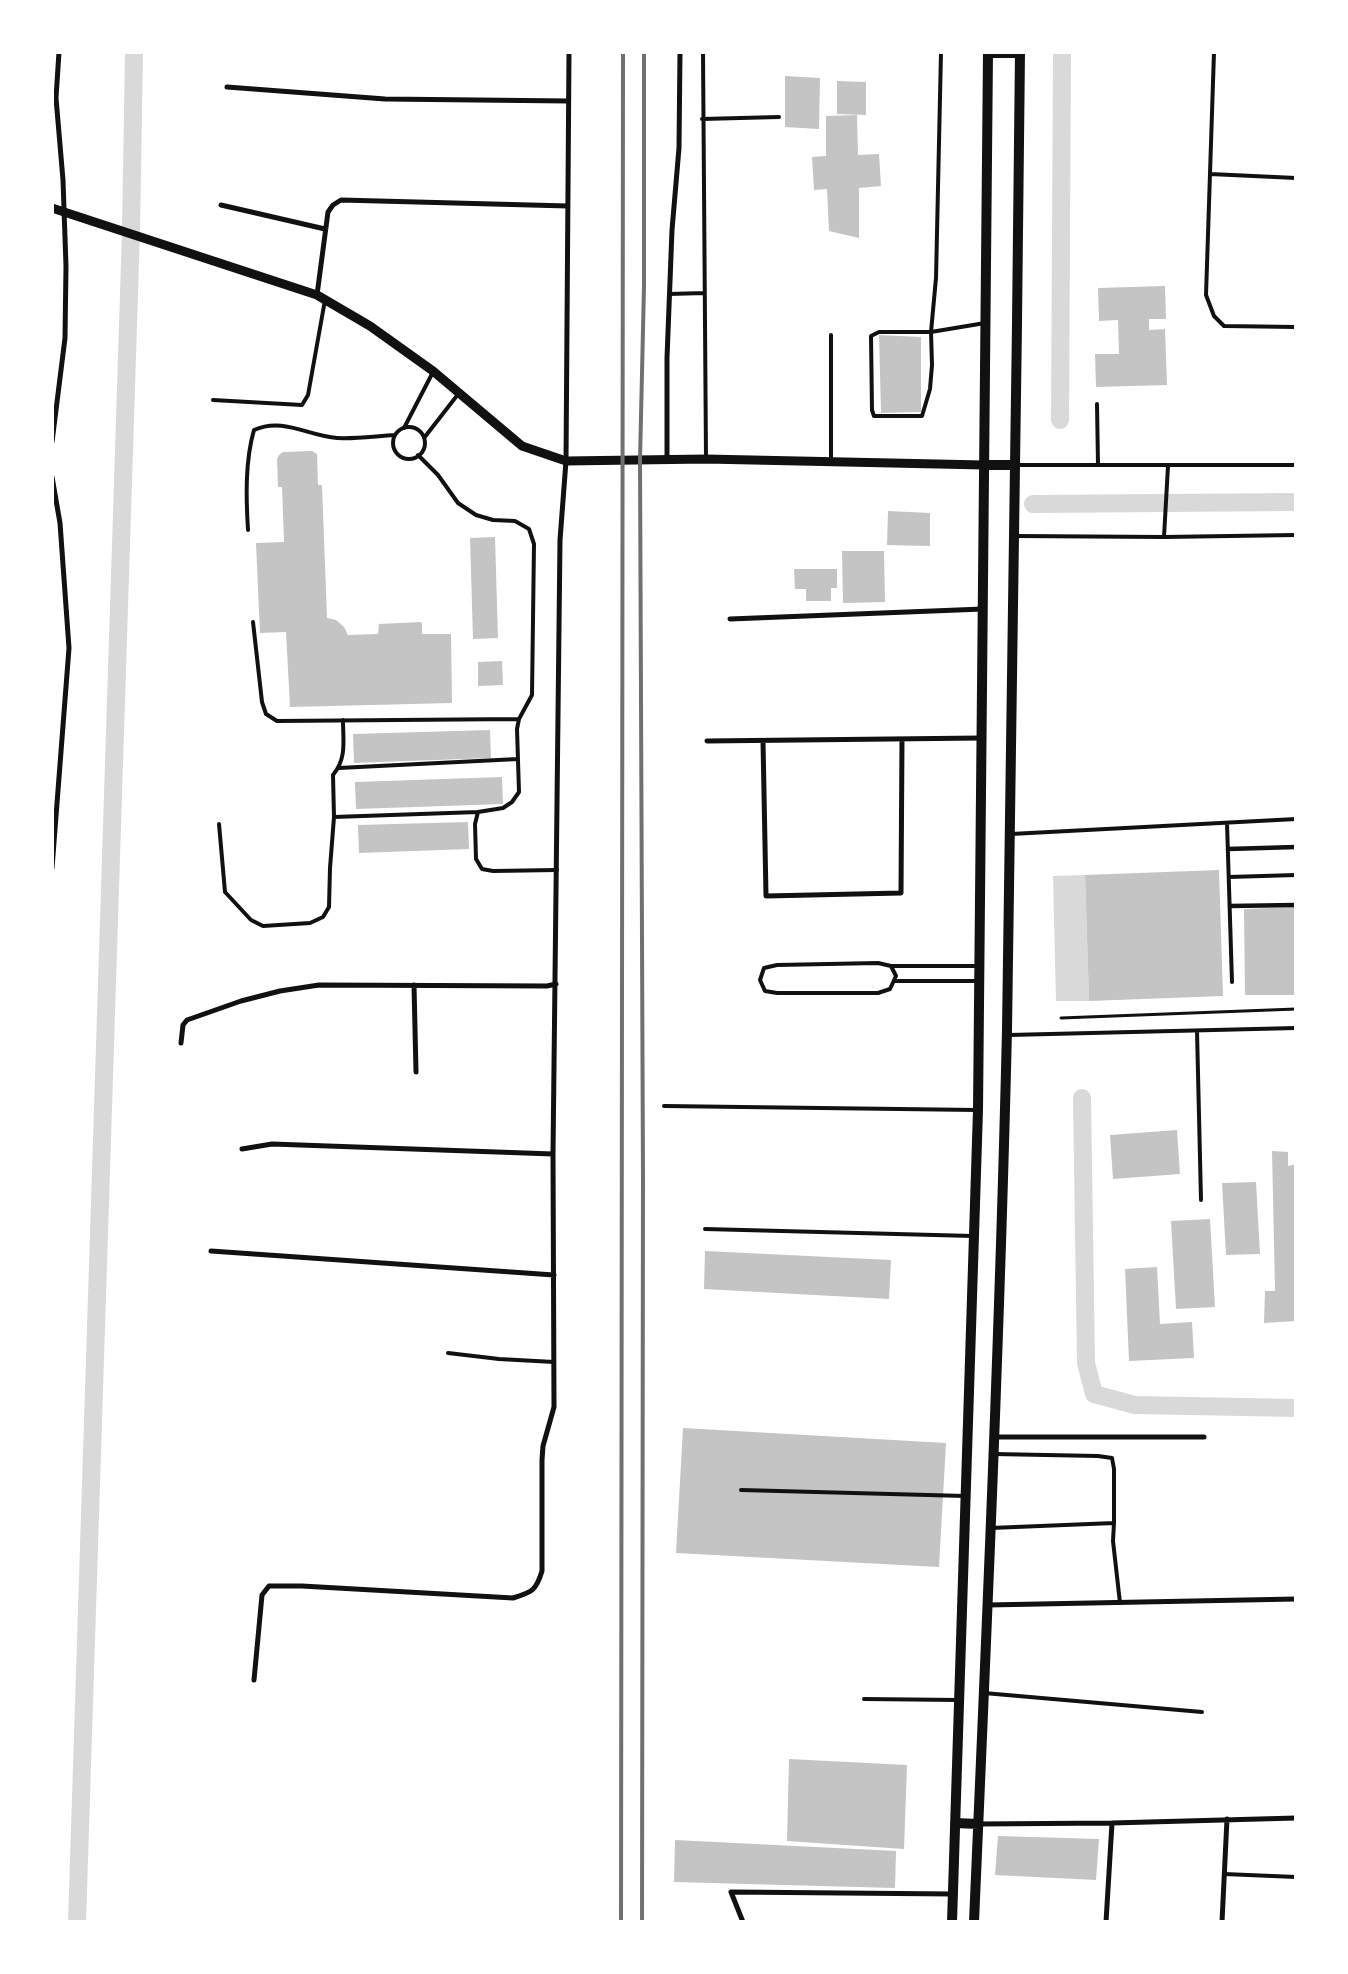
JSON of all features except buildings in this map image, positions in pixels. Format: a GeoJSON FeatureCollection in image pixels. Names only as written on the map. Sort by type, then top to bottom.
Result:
{"type":"FeatureCollection","features":[{"type":"Feature","properties":{"kind":"main road"},"geometry":{"type":"LineString","coordinates":[[952,1922],[978,1110],[988,53],[1020,53],[1007,1035],[995,1437],[974,1922]]}},
{"type":"Feature","properties":{"kind":"main road"},"geometry":{"type":"LineString","coordinates":[[984,465],[1015,465]]}},
{"type":"Feature","properties":{"kind":"main road"},"geometry":{"type":"LineString","coordinates":[[955,1823],[978,1824]]}},
{"type":"Feature","properties":{"kind":"street"},"geometry":{"type":"LineString","coordinates":[[52,442],[65,338],[66,266],[63,180],[56,98],[59,52]]}},
{"type":"Feature","properties":{"kind":"street"},"geometry":{"type":"LineString","coordinates":[[254,1680],[262,1595],[269,1586],[302,1586],[513,1598],[531,1592],[538,1584],[542,1571],[543,1446],[554,1407],[553,1154],[560,540],[566,461],[568,52]]}},
{"type":"Feature","properties":{"kind":"street"},"geometry":{"type":"LineString","coordinates":[[667,461],[669,294],[679,148],[680,52]]}},
{"type":"Feature","properties":{"kind":"street"},"geometry":{"type":"LineString","coordinates":[[978,52],[988,53]]}},
{"type":"Feature","properties":{"kind":"street"},"geometry":{"type":"LineString","coordinates":[[227,87],[385,99],[568,101]]}},
{"type":"Feature","properties":{"kind":"street"},"geometry":{"type":"LineString","coordinates":[[321,298],[325,229],[328,212],[333,204],[341,200],[568,206]]}},
{"type":"Feature","properties":{"kind":"street"},"geometry":{"type":"LineString","coordinates":[[221,206],[325,229]]}},
{"type":"Feature","properties":{"kind":"street"},"geometry":{"type":"LineString","coordinates":[[52,208],[321,298],[370,326],[433,371],[522,446],[566,461],[706,460],[984,465]]}},
{"type":"Feature","properties":{"kind":"street"},"geometry":{"type":"LineString","coordinates":[[52,477],[60,523],[69,648],[52,868]]}},
{"type":"Feature","properties":{"kind":"street"},"geometry":{"type":"LineString","coordinates":[[730,619],[983,608]]}},
{"type":"Feature","properties":{"kind":"street"},"geometry":{"type":"LineString","coordinates":[[707,741],[982,738]]}},
{"type":"Feature","properties":{"kind":"street"},"geometry":{"type":"LineString","coordinates":[[763,741],[766,896],[901,892],[902,740]]}},
{"type":"Feature","properties":{"kind":"street"},"geometry":{"type":"LineString","coordinates":[[1228,848],[1296,847]]}},
{"type":"Feature","properties":{"kind":"street"},"geometry":{"type":"LineString","coordinates":[[1230,906],[1296,905]]}},
{"type":"Feature","properties":{"kind":"street"},"geometry":{"type":"LineString","coordinates":[[181,1043],[183,1025],[187,1020],[241,1001],[280,991],[319,985],[547,986],[556,984]]}},
{"type":"Feature","properties":{"kind":"street"},"geometry":{"type":"LineString","coordinates":[[414,985],[416,1072]]}},
{"type":"Feature","properties":{"kind":"street"},"geometry":{"type":"LineString","coordinates":[[242,1149],[272,1144],[553,1154]]}},
{"type":"Feature","properties":{"kind":"street"},"geometry":{"type":"LineString","coordinates":[[212,1251],[554,1275]]}},
{"type":"Feature","properties":{"kind":"street"},"geometry":{"type":"LineString","coordinates":[[995,1437],[1204,1437]]}},
{"type":"Feature","properties":{"kind":"street"},"geometry":{"type":"LineString","coordinates":[[988,1605],[1296,1599]]}},
{"type":"Feature","properties":{"kind":"street"},"geometry":{"type":"LineString","coordinates":[[978,1824],[1112,1823],[1296,1818]]}},
{"type":"Feature","properties":{"kind":"street"},"geometry":{"type":"LineString","coordinates":[[1222,1922],[1227,1819]]}},
{"type":"Feature","properties":{"kind":"street"},"geometry":{"type":"LineString","coordinates":[[1106,1922],[1112,1823]]}},
{"type":"Feature","properties":{"kind":"street"},"geometry":{"type":"LineString","coordinates":[[743,1922],[731,1892],[953,1894]]}},
{"type":"Feature","properties":{"kind":"lane"},"geometry":{"type":"LineString","coordinates":[[703,52],[706,460]]}},
{"type":"Feature","properties":{"kind":"lane"},"geometry":{"type":"LineString","coordinates":[[940,52],[936,278],[931,332],[932,365],[930,389],[922,416],[874,416],[872,410],[871,336],[879,332],[931,332],[985,323]]}},
{"type":"Feature","properties":{"kind":"lane"},"geometry":{"type":"LineString","coordinates":[[1214,52],[1206,294],[1214,316],[1224,326],[1296,327]]}},
{"type":"Feature","properties":{"kind":"lane"},"geometry":{"type":"LineString","coordinates":[[702,119],[779,117]]}},
{"type":"Feature","properties":{"kind":"lane"},"geometry":{"type":"LineString","coordinates":[[1210,174],[1296,178]]}},
{"type":"Feature","properties":{"kind":"lane"},"geometry":{"type":"LineString","coordinates":[[669,294],[704,293]]}},
{"type":"Feature","properties":{"kind":"lane"},"geometry":{"type":"LineString","coordinates":[[213,400],[302,405],[308,394],[321,298]]}},
{"type":"Feature","properties":{"kind":"lane"},"geometry":{"type":"LineString","coordinates":[[831,335],[831,462]]}},
{"type":"Feature","properties":{"kind":"lane"},"geometry":{"type":"LineString","coordinates":[[248,530],[246,507],[249,453],[254,430],[264,426],[284,425],[336,438],[395,435],[404,428],[433,371]]}},
{"type":"Feature","properties":{"kind":"lane"},"geometry":{"type":"LineString","coordinates":[[395,435],[393,447],[401,456],[413,458],[418,455],[422,450],[424,438],[459,393]]}},
{"type":"Feature","properties":{"kind":"lane"},"geometry":{"type":"LineString","coordinates":[[1097,404],[1098,465]]}},
{"type":"Feature","properties":{"kind":"lane"},"geometry":{"type":"LineString","coordinates":[[404,428],[416,429],[424,438]]}},
{"type":"Feature","properties":{"kind":"lane"},"geometry":{"type":"LineString","coordinates":[[334,817],[478,812],[504,808],[512,802],[519,792],[517,729],[519,719],[532,695],[534,544],[529,530],[515,521],[493,520],[476,515],[458,503],[438,475],[418,455]]}},
{"type":"Feature","properties":{"kind":"lane"},"geometry":{"type":"LineString","coordinates":[[1015,465],[1296,465]]}},
{"type":"Feature","properties":{"kind":"lane"},"geometry":{"type":"LineString","coordinates":[[1164,537],[1168,466]]}},
{"type":"Feature","properties":{"kind":"lane"},"geometry":{"type":"LineString","coordinates":[[1014,536],[1164,537],[1296,535]]}},
{"type":"Feature","properties":{"kind":"lane"},"geometry":{"type":"LineString","coordinates":[[252,622],[262,702],[266,714],[277,721],[519,719]]}},
{"type":"Feature","properties":{"kind":"lane"},"geometry":{"type":"LineString","coordinates":[[219,824],[225,892],[251,920],[263,926],[310,923],[323,917],[329,907],[334,817],[333,775],[344,757],[343,720]]}},
{"type":"Feature","properties":{"kind":"lane"},"geometry":{"type":"LineString","coordinates":[[338,768],[518,759]]}},
{"type":"Feature","properties":{"kind":"lane"},"geometry":{"type":"LineString","coordinates":[[478,812],[476,859],[482,869],[492,872],[557,870]]}},
{"type":"Feature","properties":{"kind":"lane"},"geometry":{"type":"LineString","coordinates":[[1011,834],[1296,820]]}},
{"type":"Feature","properties":{"kind":"lane"},"geometry":{"type":"LineString","coordinates":[[1227,823],[1232,982]]}},
{"type":"Feature","properties":{"kind":"lane"},"geometry":{"type":"LineString","coordinates":[[1229,877],[1296,875]]}},
{"type":"Feature","properties":{"kind":"lane"},"geometry":{"type":"LineString","coordinates":[[891,966],[896,976],[894,981],[890,989],[878,993],[777,993],[765,991],[760,980],[764,968],[777,965],[878,963],[891,966],[980,966]]}},
{"type":"Feature","properties":{"kind":"lane"},"geometry":{"type":"LineString","coordinates":[[894,981],[979,982]]}},
{"type":"Feature","properties":{"kind":"lane"},"geometry":{"type":"LineString","coordinates":[[1007,1035],[1296,1028]]}},
{"type":"Feature","properties":{"kind":"lane"},"geometry":{"type":"LineString","coordinates":[[1197,1030],[1201,1200]]}},
{"type":"Feature","properties":{"kind":"lane"},"geometry":{"type":"LineString","coordinates":[[664,1106],[978,1110]]}},
{"type":"Feature","properties":{"kind":"lane"},"geometry":{"type":"LineString","coordinates":[[705,1229],[974,1236]]}},
{"type":"Feature","properties":{"kind":"lane"},"geometry":{"type":"LineString","coordinates":[[448,1353],[499,1359],[554,1362]]}},
{"type":"Feature","properties":{"kind":"lane"},"geometry":{"type":"LineString","coordinates":[[994,1454],[1098,1456],[1112,1458],[1114,1469],[1113,1542],[1120,1603]]}},
{"type":"Feature","properties":{"kind":"lane"},"geometry":{"type":"LineString","coordinates":[[741,1490],[965,1496]]}},
{"type":"Feature","properties":{"kind":"lane"},"geometry":{"type":"LineString","coordinates":[[991,1528],[1114,1523]]}},
{"type":"Feature","properties":{"kind":"lane"},"geometry":{"type":"LineString","coordinates":[[984,1693],[1202,1712]]}},
{"type":"Feature","properties":{"kind":"lane"},"geometry":{"type":"LineString","coordinates":[[864,1699],[959,1700]]}},
{"type":"Feature","properties":{"kind":"lane"},"geometry":{"type":"LineString","coordinates":[[1224,1874],[1296,1877]]}},
{"type":"Feature","properties":{"kind":"path"},"geometry":{"type":"LineString","coordinates":[[1061,1018],[1296,1010]]}},
{"type":"Feature","properties":{"kind":"shaded area"},"geometry":{"type":"Polygon","coordinates":[[[1085,875],[1089,1001],[1056,1001],[1053,876],[1085,875]]]}},
{"type":"Feature","properties":{"kind":"waterway"},"geometry":{"type":"LineString","coordinates":[[77,1922],[131,231],[134,52]]}},
{"type":"Feature","properties":{"kind":"waterway"},"geometry":{"type":"LineString","coordinates":[[1060,420],[1062,52]]}},
{"type":"Feature","properties":{"kind":"waterway"},"geometry":{"type":"LineString","coordinates":[[1033,504],[1296,502]]}},
{"type":"Feature","properties":{"kind":"waterway"},"geometry":{"type":"LineString","coordinates":[[1082,1098],[1086,1363],[1094,1394],[1135,1405],[1296,1408]]}},
{"type":"Feature","properties":{"kind":"railway"},"geometry":{"type":"LineString","coordinates":[[621,1922],[623,52]]}},
{"type":"Feature","properties":{"kind":"railway"},"geometry":{"type":"LineString","coordinates":[[642,1922],[643,1175],[640,460],[644,286],[644,52]]}}]}
